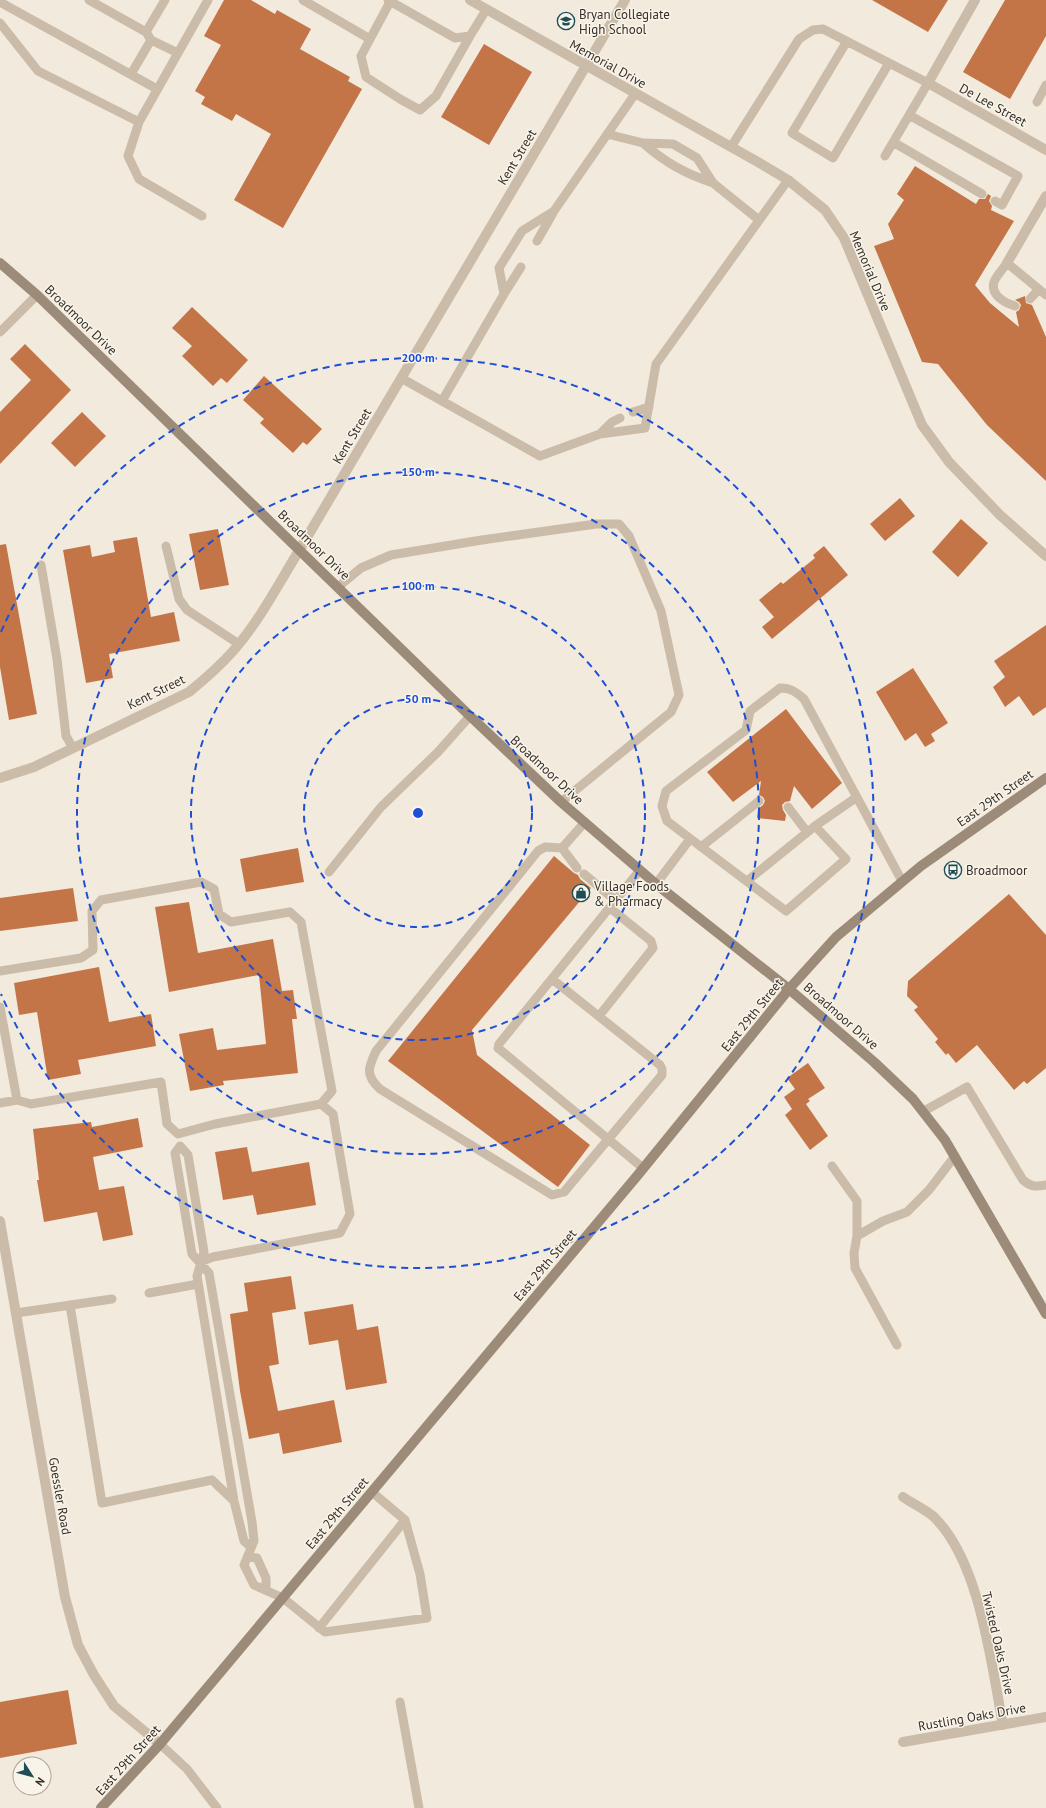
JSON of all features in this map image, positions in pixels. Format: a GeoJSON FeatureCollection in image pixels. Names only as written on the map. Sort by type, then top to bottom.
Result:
{"type":"FeatureCollection","features":[{"type":"Feature","properties":{"kind":"street","name":"Memorial Drive"},"geometry":{"type":"LineString","coordinates":[[470,0],[788,180],[824,210],[844,238],[922,426],[949,462],[1000,515],[1046,556]]}},
{"type":"Feature","properties":{"kind":"street","name":"Kent Street"},"geometry":{"type":"LineString","coordinates":[[0,778],[34,767],[189,692],[210,675],[239,644],[255,623],[300,549],[625,0]]}},
{"type":"Feature","properties":{"kind":"street"},"geometry":{"type":"LineString","coordinates":[[928,83],[975,0]]}},
{"type":"Feature","properties":{"kind":"street","name":"De Lee Street"},"geometry":{"type":"LineString","coordinates":[[928,83],[1046,150]]}},
{"type":"Feature","properties":{"kind":"street"},"geometry":{"type":"LineString","coordinates":[[1007,263],[1046,196]]}},
{"type":"Feature","properties":{"kind":"street","name":"Broadmoor Drive"},"geometry":{"type":"LineString","coordinates":[[0,263],[37,295],[300,549],[470,716],[561,802],[656,884],[789,989],[889,1075],[924,1111],[955,1156],[1046,1314]]}},
{"type":"Feature","properties":{"kind":"street","name":"East 29th Street"},"geometry":{"type":"LineString","coordinates":[[101,1808],[160,1744],[643,1168],[789,989],[836,937],[920,866],[1046,778]]}},
{"type":"Feature","properties":{"kind":"street","name":"Goessler Road"},"geometry":{"type":"LineString","coordinates":[[0,1221],[65,1597],[78,1645],[94,1675],[114,1706],[160,1744]]}},
{"type":"Feature","properties":{"kind":"street","name":"Twisted Oaks Drive"},"geometry":{"type":"LineString","coordinates":[[903,1497],[933,1517],[954,1541],[980,1611],[1003,1725]]}},
{"type":"Feature","properties":{"kind":"street","name":"Rustling Oaks Drive"},"geometry":{"type":"LineString","coordinates":[[903,1742],[1046,1717]]}},
{"type":"Feature","properties":{"kind":"lane"},"geometry":{"type":"LineString","coordinates":[[89,0],[178,53]]}},
{"type":"Feature","properties":{"kind":"lane"},"geometry":{"type":"LineString","coordinates":[[131,74],[165,0]]}},
{"type":"Feature","properties":{"kind":"lane"},"geometry":{"type":"LineString","coordinates":[[202,216],[138,179],[128,156],[139,122],[208,0]]}},
{"type":"Feature","properties":{"kind":"lane"},"geometry":{"type":"LineString","coordinates":[[303,0],[370,39]]}},
{"type":"Feature","properties":{"kind":"lane"},"geometry":{"type":"LineString","coordinates":[[470,36],[455,38],[390,0],[361,56],[366,78],[420,110],[436,96],[486,10]]}},
{"type":"Feature","properties":{"kind":"lane"},"geometry":{"type":"LineString","coordinates":[[0,2],[157,89]]}},
{"type":"Feature","properties":{"kind":"lane"},"geometry":{"type":"LineString","coordinates":[[0,23],[38,71],[139,122]]}},
{"type":"Feature","properties":{"kind":"lane"},"geometry":{"type":"LineString","coordinates":[[731,147],[800,39],[813,30],[823,29],[928,83],[885,156]]}},
{"type":"Feature","properties":{"kind":"lane"},"geometry":{"type":"LineString","coordinates":[[847,41],[792,133],[833,158],[889,63]]}},
{"type":"Feature","properties":{"kind":"lane"},"geometry":{"type":"LineString","coordinates":[[1037,102],[1046,85]]}},
{"type":"Feature","properties":{"kind":"lane"},"geometry":{"type":"LineString","coordinates":[[537,241],[554,211],[635,94]]}},
{"type":"Feature","properties":{"kind":"lane"},"geometry":{"type":"LineString","coordinates":[[909,115],[1018,176],[1002,205],[995,201]]}},
{"type":"Feature","properties":{"kind":"lane"},"geometry":{"type":"LineString","coordinates":[[607,134],[643,143],[673,144],[697,158],[713,183],[759,220]]}},
{"type":"Feature","properties":{"kind":"lane"},"geometry":{"type":"LineString","coordinates":[[893,142],[982,194]]}},
{"type":"Feature","properties":{"kind":"lane"},"geometry":{"type":"LineString","coordinates":[[643,143],[656,154],[688,174],[713,183]]}},
{"type":"Feature","properties":{"kind":"lane"},"geometry":{"type":"LineString","coordinates":[[401,378],[540,456],[600,434],[645,428],[656,364],[788,180]]}},
{"type":"Feature","properties":{"kind":"lane"},"geometry":{"type":"LineString","coordinates":[[504,294],[499,268],[522,231],[554,211]]}},
{"type":"Feature","properties":{"kind":"lane"},"geometry":{"type":"LineString","coordinates":[[1015,306],[1008,304],[998,297],[994,290],[994,282],[1007,263],[1043,292],[1030,299]]}},
{"type":"Feature","properties":{"kind":"lane"},"geometry":{"type":"LineString","coordinates":[[442,401],[520,267]]}},
{"type":"Feature","properties":{"kind":"lane"},"geometry":{"type":"LineString","coordinates":[[0,332],[37,295]]}},
{"type":"Feature","properties":{"kind":"lane"},"geometry":{"type":"LineString","coordinates":[[633,412],[649,408]]}},
{"type":"Feature","properties":{"kind":"lane"},"geometry":{"type":"LineString","coordinates":[[600,434],[612,422],[620,418]]}},
{"type":"Feature","properties":{"kind":"lane"},"geometry":{"type":"LineString","coordinates":[[338,586],[361,568],[391,555],[482,540],[596,524],[619,524],[629,536],[661,611],[679,695],[671,712],[561,802]]}},
{"type":"Feature","properties":{"kind":"lane"},"geometry":{"type":"LineString","coordinates":[[166,546],[179,599],[187,610],[239,644]]}},
{"type":"Feature","properties":{"kind":"lane"},"geometry":{"type":"LineString","coordinates":[[41,564],[66,736],[73,748]]}},
{"type":"Feature","properties":{"kind":"lane"},"geometry":{"type":"LineString","coordinates":[[815,826],[846,859],[786,911],[667,821],[662,806],[666,791],[746,730],[750,711],[780,688],[788,688],[796,692],[804,699],[902,881]]}},
{"type":"Feature","properties":{"kind":"lane"},"geometry":{"type":"LineString","coordinates":[[329,872],[381,807],[438,752],[470,716]]}},
{"type":"Feature","properties":{"kind":"lane"},"geometry":{"type":"LineString","coordinates":[[747,881],[807,832],[857,797]]}},
{"type":"Feature","properties":{"kind":"lane"},"geometry":{"type":"LineString","coordinates":[[701,847],[759,801]]}},
{"type":"Feature","properties":{"kind":"lane"},"geometry":{"type":"LineString","coordinates":[[788,807],[807,832]]}},
{"type":"Feature","properties":{"kind":"lane"},"geometry":{"type":"LineString","coordinates":[[562,848],[585,822]]}},
{"type":"Feature","properties":{"kind":"lane"},"geometry":{"type":"LineString","coordinates":[[656,884],[690,838]]}},
{"type":"Feature","properties":{"kind":"lane"},"geometry":{"type":"LineString","coordinates":[[552,979],[660,1064],[662,1075],[564,1192],[552,1194],[380,1089],[371,1081],[369,1073],[376,1051],[538,850],[545,847],[562,848],[577,868]]}},
{"type":"Feature","properties":{"kind":"lane"},"geometry":{"type":"LineString","coordinates":[[640,870],[499,1044],[498,1048],[643,1168]]}},
{"type":"Feature","properties":{"kind":"lane"},"geometry":{"type":"LineString","coordinates":[[584,874],[616,901]]}},
{"type":"Feature","properties":{"kind":"lane"},"geometry":{"type":"LineString","coordinates":[[0,971],[81,958],[93,950],[92,911],[101,900],[201,882],[214,889],[219,914],[231,922],[290,912],[301,922],[332,1090],[321,1104],[215,1124],[178,1134]]}},
{"type":"Feature","properties":{"kind":"lane"},"geometry":{"type":"LineString","coordinates":[[599,1016],[653,948],[651,941],[610,908]]}},
{"type":"Feature","properties":{"kind":"lane"},"geometry":{"type":"LineString","coordinates":[[0,1008],[17,1100]]}},
{"type":"Feature","properties":{"kind":"lane"},"geometry":{"type":"LineString","coordinates":[[0,1103],[17,1100],[31,1104],[160,1082],[167,1124],[178,1134],[180,1146],[188,1155],[204,1252],[197,1276],[198,1284],[234,1501],[244,1541],[251,1547]]}},
{"type":"Feature","properties":{"kind":"lane"},"geometry":{"type":"LineString","coordinates":[[924,1111],[967,1087],[1023,1180],[1029,1185],[1036,1187],[1046,1185]]}},
{"type":"Feature","properties":{"kind":"lane"},"geometry":{"type":"LineString","coordinates":[[200,1262],[213,1257],[340,1233],[350,1214],[333,1114],[321,1104]]}},
{"type":"Feature","properties":{"kind":"lane"},"geometry":{"type":"LineString","coordinates":[[857,1236],[883,1221],[907,1212],[929,1190],[955,1156]]}},
{"type":"Feature","properties":{"kind":"lane"},"geometry":{"type":"LineString","coordinates":[[832,1166],[857,1201],[857,1236],[854,1253],[855,1268],[897,1345]]}},
{"type":"Feature","properties":{"kind":"lane"},"geometry":{"type":"LineString","coordinates":[[200,1262],[209,1273],[252,1522],[254,1541],[249,1557],[244,1565],[254,1585],[266,1589],[283,1598],[324,1632],[427,1618],[420,1574],[405,1520],[372,1492]]}},
{"type":"Feature","properties":{"kind":"lane"},"geometry":{"type":"LineString","coordinates":[[149,1293],[198,1284]]}},
{"type":"Feature","properties":{"kind":"lane"},"geometry":{"type":"LineString","coordinates":[[16,1313],[112,1298]]}},
{"type":"Feature","properties":{"kind":"lane"},"geometry":{"type":"LineString","coordinates":[[70,1305],[102,1502],[212,1480],[234,1501]]}},
{"type":"Feature","properties":{"kind":"lane"},"geometry":{"type":"LineString","coordinates":[[320,1628],[405,1520]]}},
{"type":"Feature","properties":{"kind":"lane"},"geometry":{"type":"LineString","coordinates":[[249,1557],[257,1558],[266,1578],[266,1589]]}},
{"type":"Feature","properties":{"kind":"lane"},"geometry":{"type":"LineString","coordinates":[[400,1702],[419,1808]]}},
{"type":"Feature","properties":{"kind":"lane"},"geometry":{"type":"LineString","coordinates":[[160,1744],[187,1769],[218,1808]]}},
{"type":"Feature","properties":{"kind":"building"},"geometry":{"type":"Polygon","coordinates":[[[224,0],[251,0],[275,14],[277,10],[311,29],[300,49],[350,77],[348,81],[362,89],[283,228],[234,200],[271,134],[236,114],[232,121],[201,104],[205,97],[195,91],[221,45],[204,36],[224,0]]]}},
{"type":"Feature","properties":{"kind":"building"},"geometry":{"type":"Polygon","coordinates":[[[872,0],[948,0],[928,32],[872,0]]]}},
{"type":"Feature","properties":{"kind":"building"},"geometry":{"type":"Polygon","coordinates":[[[1005,0],[1046,0],[1046,36],[1010,99],[963,72],[1005,0]]]}},
{"type":"Feature","properties":{"kind":"building"},"geometry":{"type":"Polygon","coordinates":[[[484,44],[532,72],[489,145],[441,117],[484,44]]]}},
{"type":"Feature","properties":{"kind":"building"},"geometry":{"type":"Polygon","coordinates":[[[915,166],[976,204],[979,199],[985,199],[988,194],[991,196],[989,201],[992,206],[991,210],[1014,221],[975,285],[990,303],[1019,327],[1016,312],[1019,310],[1021,305],[1015,300],[1025,296],[1026,303],[1032,305],[1046,337],[1046,481],[987,425],[938,364],[922,362],[874,246],[894,239],[888,224],[904,200],[897,194],[915,166]]]}},
{"type":"Feature","properties":{"kind":"building"},"geometry":{"type":"Polygon","coordinates":[[[192,307],[248,360],[227,383],[221,378],[213,386],[182,356],[192,346],[172,328],[192,307]]]}},
{"type":"Feature","properties":{"kind":"building"},"geometry":{"type":"Polygon","coordinates":[[[25,344],[71,390],[0,464],[0,412],[31,380],[10,359],[25,344]]]}},
{"type":"Feature","properties":{"kind":"building"},"geometry":{"type":"Polygon","coordinates":[[[264,376],[322,429],[307,445],[303,442],[293,453],[260,423],[264,419],[243,400],[264,376]]]}},
{"type":"Feature","properties":{"kind":"building"},"geometry":{"type":"Polygon","coordinates":[[[82,412],[106,436],[75,467],[51,443],[82,412]]]}},
{"type":"Feature","properties":{"kind":"building"},"geometry":{"type":"Polygon","coordinates":[[[900,498],[915,516],[885,541],[870,524],[900,498]]]}},
{"type":"Feature","properties":{"kind":"building"},"geometry":{"type":"Polygon","coordinates":[[[961,519],[988,543],[958,577],[932,552],[961,519]]]}},
{"type":"Feature","properties":{"kind":"building"},"geometry":{"type":"Polygon","coordinates":[[[218,529],[229,585],[200,590],[189,534],[218,529]]]}},
{"type":"Feature","properties":{"kind":"building"},"geometry":{"type":"Polygon","coordinates":[[[137,537],[151,617],[174,612],[180,641],[109,654],[113,678],[86,683],[63,550],[90,545],[92,557],[115,552],[113,541],[137,537]]]}},
{"type":"Feature","properties":{"kind":"building"},"geometry":{"type":"Polygon","coordinates":[[[6,544],[37,714],[9,720],[0,667],[0,545],[6,544]]]}},
{"type":"Feature","properties":{"kind":"building"},"geometry":{"type":"Polygon","coordinates":[[[824,546],[848,575],[772,639],[762,627],[774,617],[759,600],[781,582],[783,584],[815,558],[813,555],[824,546]]]}},
{"type":"Feature","properties":{"kind":"building"},"geometry":{"type":"Polygon","coordinates":[[[1046,625],[1046,707],[1033,716],[1019,696],[1005,707],[993,687],[1005,677],[994,661],[1046,625]]]}},
{"type":"Feature","properties":{"kind":"building"},"geometry":{"type":"Polygon","coordinates":[[[913,668],[948,723],[931,734],[935,741],[925,747],[916,733],[905,741],[876,692],[913,668]]]}},
{"type":"Feature","properties":{"kind":"building"},"geometry":{"type":"Polygon","coordinates":[[[786,709],[842,783],[812,809],[794,786],[790,801],[785,802],[782,805],[786,815],[785,821],[757,818],[758,809],[765,801],[763,797],[759,795],[761,781],[733,802],[707,772],[786,709]]]}},
{"type":"Feature","properties":{"kind":"building"},"geometry":{"type":"Polygon","coordinates":[[[298,848],[304,882],[246,892],[240,859],[298,848]]]}},
{"type":"Feature","properties":{"kind":"building"},"geometry":{"type":"Polygon","coordinates":[[[554,856],[578,875],[580,879],[591,888],[472,1030],[477,1055],[590,1145],[558,1187],[388,1061],[554,856]]]}},
{"type":"Feature","properties":{"kind":"building"},"geometry":{"type":"Polygon","coordinates":[[[73,888],[78,921],[0,931],[0,898],[73,888]]]}},
{"type":"Feature","properties":{"kind":"building"},"geometry":{"type":"Polygon","coordinates":[[[1009,894],[1046,935],[1046,1068],[1027,1084],[1024,1081],[1014,1090],[977,1045],[956,1063],[948,1053],[946,1055],[935,1042],[938,1039],[914,1010],[918,1007],[907,996],[908,981],[1009,894]]]}},
{"type":"Feature","properties":{"kind":"building"},"geometry":{"type":"Polygon","coordinates":[[[189,902],[198,953],[273,939],[282,991],[293,990],[297,1019],[292,1019],[298,1073],[223,1081],[224,1085],[190,1091],[179,1034],[213,1028],[217,1050],[266,1044],[259,975],[169,992],[155,907],[189,902]]]}},
{"type":"Feature","properties":{"kind":"building"},"geometry":{"type":"Polygon","coordinates":[[[99,967],[109,1022],[151,1014],[156,1046],[78,1060],[81,1074],[48,1080],[37,1012],[19,1015],[14,983],[99,967]]]}},
{"type":"Feature","properties":{"kind":"building"},"geometry":{"type":"Polygon","coordinates":[[[808,1063],[825,1088],[808,1099],[810,1101],[806,1104],[828,1136],[810,1150],[785,1115],[792,1109],[784,1097],[795,1089],[787,1078],[808,1063]]]}},
{"type":"Feature","properties":{"kind":"building"},"geometry":{"type":"Polygon","coordinates":[[[138,1118],[143,1147],[93,1157],[99,1190],[124,1186],[133,1235],[103,1241],[97,1212],[44,1222],[37,1180],[39,1180],[33,1129],[91,1122],[92,1127],[138,1118]]]}},
{"type":"Feature","properties":{"kind":"building"},"geometry":{"type":"Polygon","coordinates":[[[247,1147],[252,1172],[309,1162],[316,1205],[257,1215],[253,1195],[223,1200],[215,1152],[247,1147]]]}},
{"type":"Feature","properties":{"kind":"building"},"geometry":{"type":"Polygon","coordinates":[[[291,1276],[296,1309],[272,1313],[279,1364],[269,1366],[278,1411],[334,1400],[342,1442],[283,1454],[279,1433],[249,1439],[240,1391],[230,1314],[248,1311],[244,1283],[291,1276]]]}},
{"type":"Feature","properties":{"kind":"building"},"geometry":{"type":"Polygon","coordinates":[[[353,1304],[357,1330],[378,1326],[387,1383],[346,1390],[338,1340],[309,1345],[304,1312],[353,1304]]]}},
{"type":"Feature","properties":{"kind":"building"},"geometry":{"type":"Polygon","coordinates":[[[68,1690],[77,1744],[0,1758],[0,1702],[68,1690]]]}},
{"type":"Feature","properties":{"kind":"place","name":"Bryan Collegiate High School"},"geometry":{"type":"Point","coordinates":[566,21]}},
{"type":"Feature","properties":{"kind":"place","name":"Broadmoor"},"geometry":{"type":"Point","coordinates":[953,870]}},
{"type":"Feature","properties":{"kind":"place","name":"Village Foods & Pharmacy"},"geometry":{"type":"Point","coordinates":[581,893]}}]}
